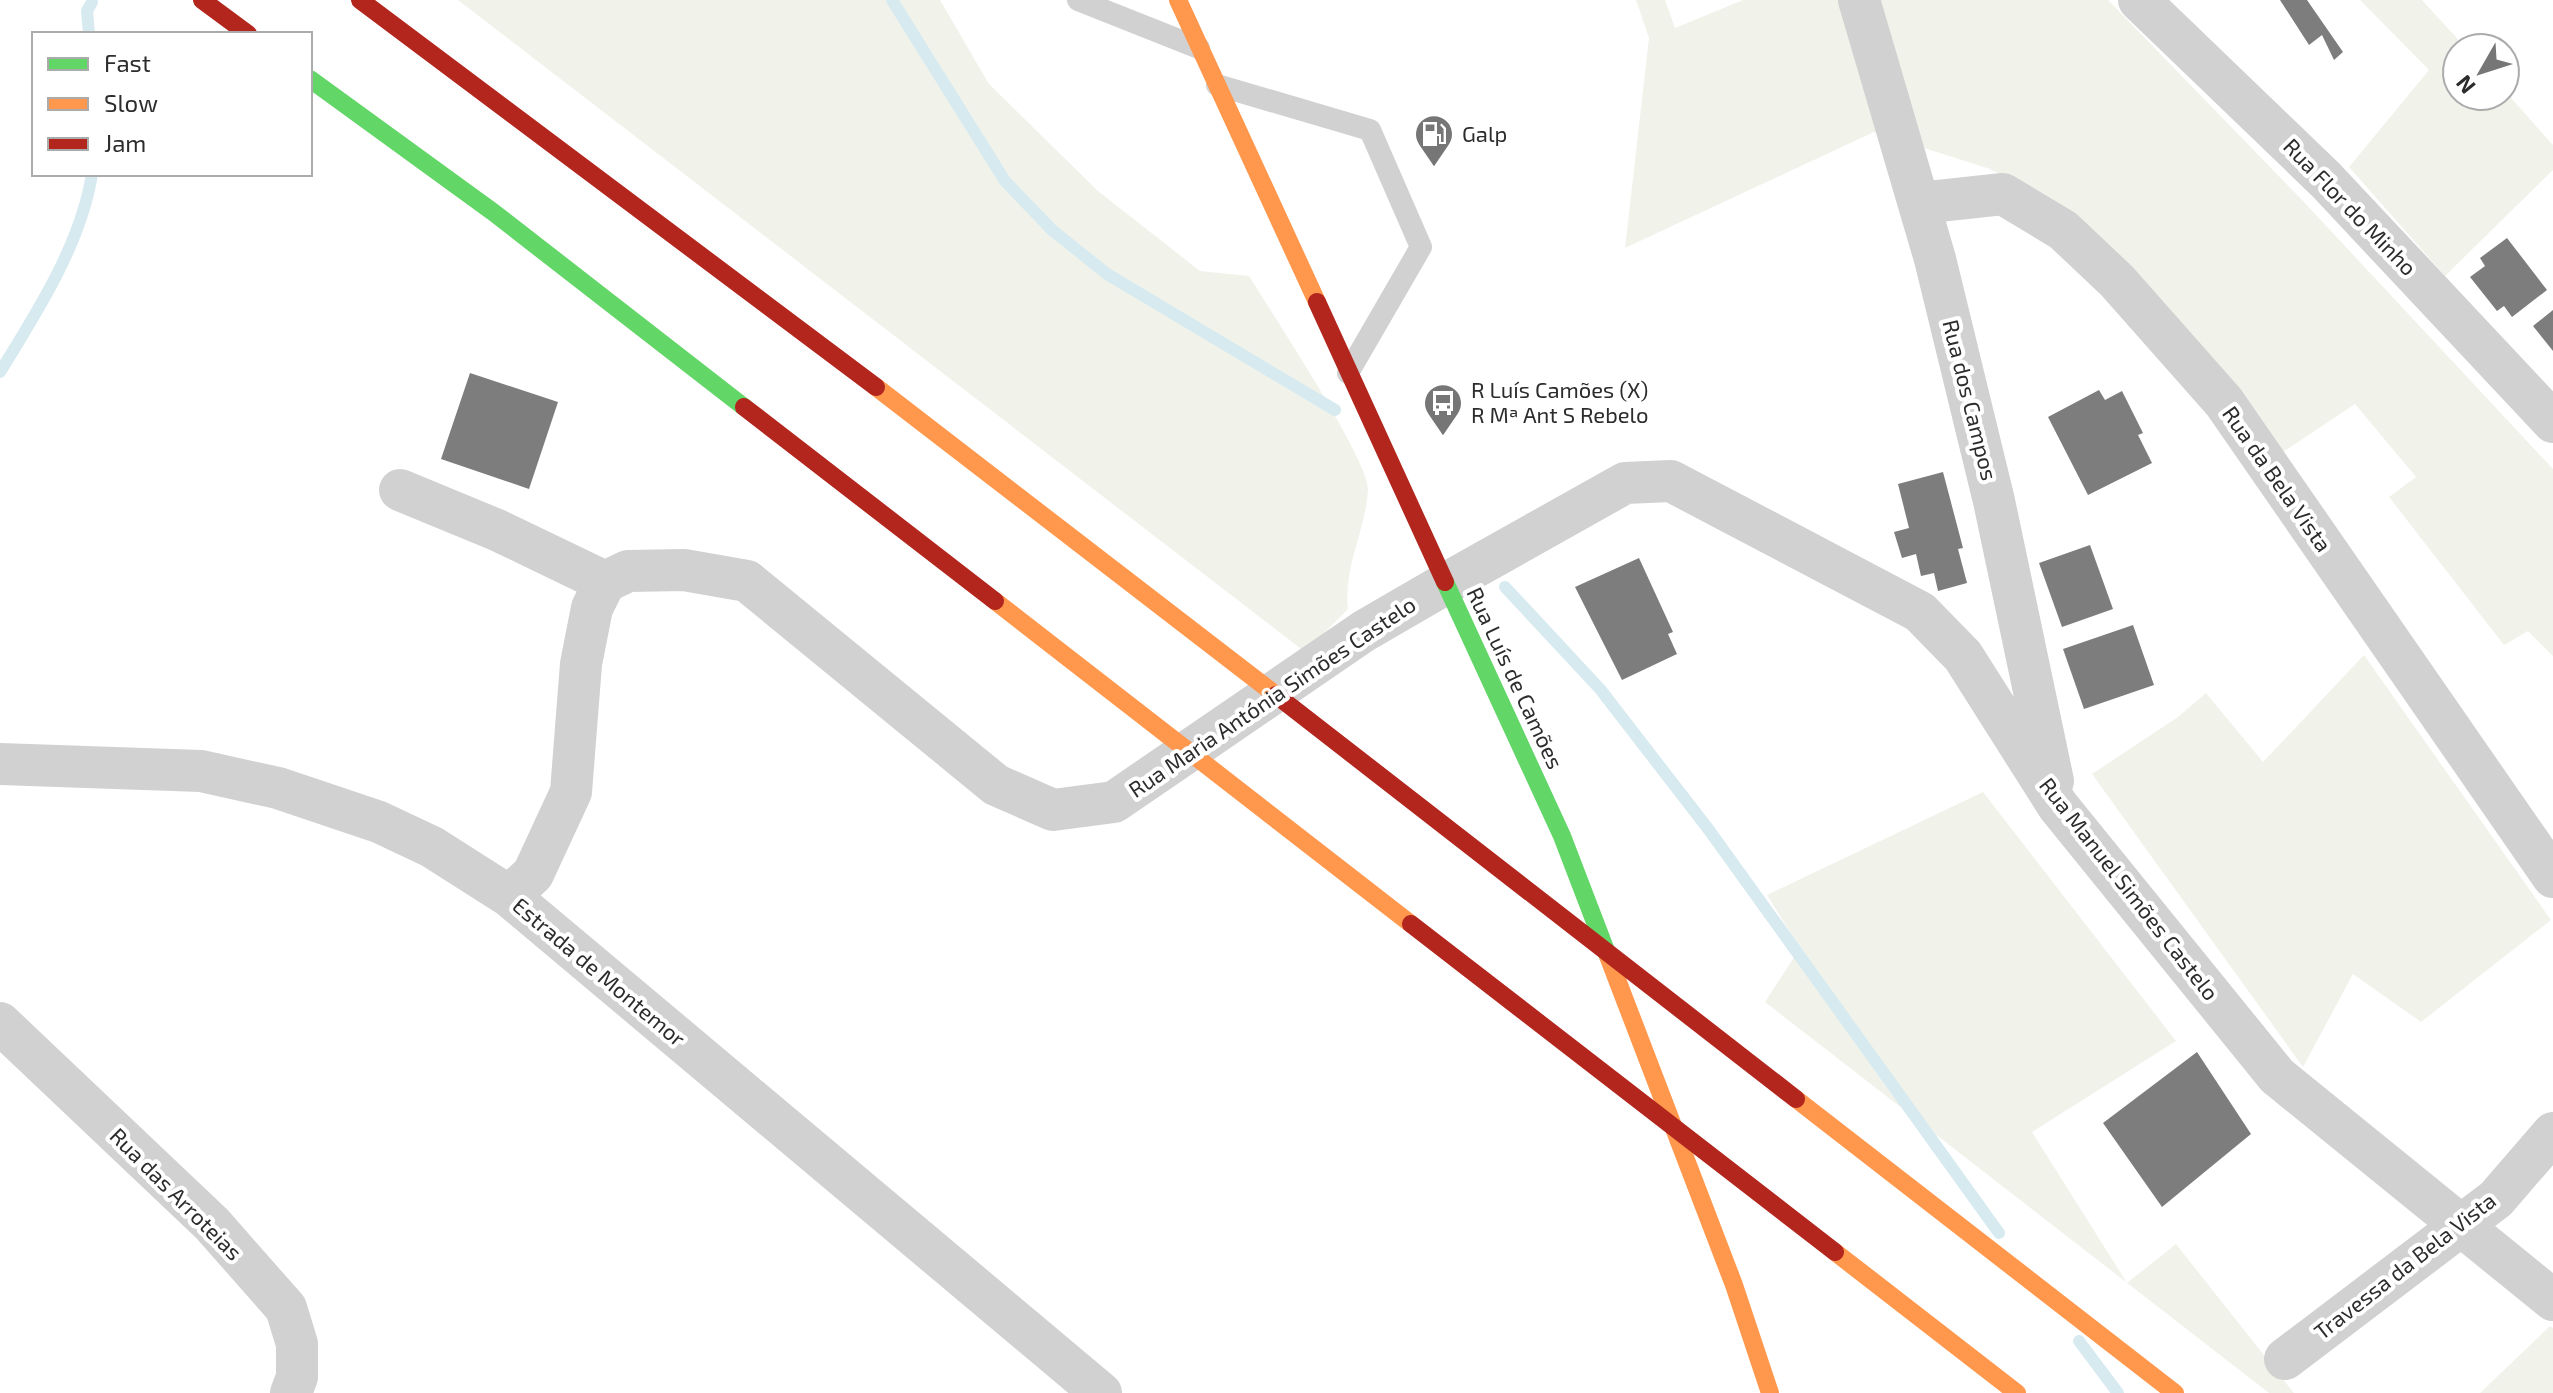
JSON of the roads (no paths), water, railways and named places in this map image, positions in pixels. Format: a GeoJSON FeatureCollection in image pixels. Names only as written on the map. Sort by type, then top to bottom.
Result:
{"type":"FeatureCollection","features":[{"type":"Feature","properties":{"kind":"main road"},"geometry":{"type":"LineString","coordinates":[[202,0],[245,32]]}},
{"type":"Feature","properties":{"kind":"main road"},"geometry":{"type":"LineString","coordinates":[[360,0],[556,145],[1134,586],[2175,1393]]}},
{"type":"Feature","properties":{"kind":"main road","name":"Rua Luís de Camões"},"geometry":{"type":"LineString","coordinates":[[1178,0],[1562,836],[1734,1285],[1770,1393]]}},
{"type":"Feature","properties":{"kind":"main road"},"geometry":{"type":"LineString","coordinates":[[312,80],[493,212],[2017,1393]]}},
{"type":"Feature","properties":{"kind":"street","name":"Rua dos Campos"},"geometry":{"type":"LineString","coordinates":[[1859,0],[1920,203],[1994,501],[2058,806]]}},
{"type":"Feature","properties":{"kind":"street","name":"Rua Flor do Minho"},"geometry":{"type":"LineString","coordinates":[[2139,0],[2326,180],[2553,422]]}},
{"type":"Feature","properties":{"kind":"street","name":"Rua da Bela Vista"},"geometry":{"type":"LineString","coordinates":[[1920,203],[2003,194],[2063,230],[2117,281],[2224,402],[2553,877]]}},
{"type":"Feature","properties":{"kind":"street","name":"Rua Manuel Simões Castelo"},"geometry":{"type":"LineString","coordinates":[[1445,584],[1625,483],[1671,481],[1920,612],[1963,656],[2058,806],[2277,1076],[2553,1300]]}},
{"type":"Feature","properties":{"kind":"street"},"geometry":{"type":"LineString","coordinates":[[400,490],[497,530],[605,582],[592,608],[581,664],[571,792],[533,874],[509,896]]}},
{"type":"Feature","properties":{"kind":"street","name":"Rua Maria Antónia Simões Castelo"},"geometry":{"type":"LineString","coordinates":[[605,582],[628,571],[684,570],[747,581],[996,785],[1053,810],[1114,802],[1364,631],[1445,584]]}},
{"type":"Feature","properties":{"kind":"street","name":"Estrada de Montemor"},"geometry":{"type":"LineString","coordinates":[[0,764],[201,771],[278,788],[367,818],[432,847],[509,896],[1101,1393]]}},
{"type":"Feature","properties":{"kind":"street","name":"Rua das Arroteias"},"geometry":{"type":"LineString","coordinates":[[0,1023],[212,1224],[286,1308],[297,1344],[297,1377],[291,1393]]}},
{"type":"Feature","properties":{"kind":"street","name":"Travessa da Bela Vista"},"geometry":{"type":"LineString","coordinates":[[2285,1359],[2496,1199],[2553,1133]]}},
{"type":"Feature","properties":{"kind":"lane"},"geometry":{"type":"LineString","coordinates":[[1078,0],[1200,49]]}},
{"type":"Feature","properties":{"kind":"lane"},"geometry":{"type":"LineString","coordinates":[[1217,85],[1370,130],[1421,247],[1348,374]]}},
{"type":"Feature","properties":{"kind":"waterway"},"geometry":{"type":"LineString","coordinates":[[892,0],[1005,181],[1052,230],[1107,274],[1335,410]]}},
{"type":"Feature","properties":{"kind":"waterway"},"geometry":{"type":"LineString","coordinates":[[89,32],[87,11],[92,2]]}},
{"type":"Feature","properties":{"kind":"waterway"},"geometry":{"type":"LineString","coordinates":[[0,372],[68,252],[92,176]]}},
{"type":"Feature","properties":{"kind":"waterway"},"geometry":{"type":"LineString","coordinates":[[1505,587],[1600,689],[1709,830],[1999,1233]]}},
{"type":"Feature","properties":{"kind":"waterway"},"geometry":{"type":"LineString","coordinates":[[2079,1341],[2118,1393]]}},
{"type":"Feature","properties":{"kind":"place","name":"Galp"},"geometry":{"type":"Point","coordinates":[1434,168]}},
{"type":"Feature","properties":{"kind":"place","name":"R Luís Camões (X) R Mª Ant S Rebelo"},"geometry":{"type":"Point","coordinates":[1443,437]}}]}
